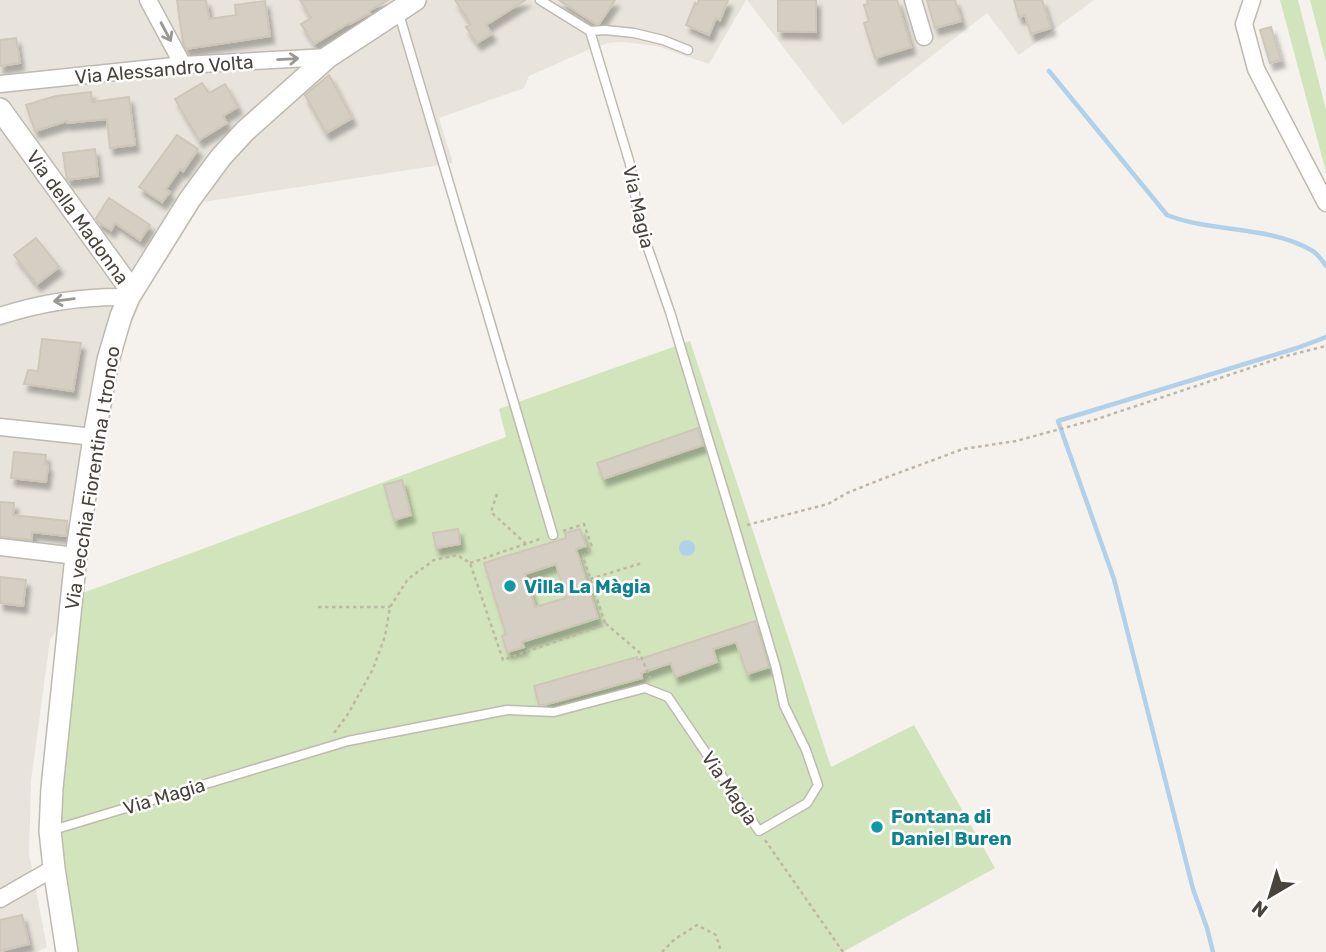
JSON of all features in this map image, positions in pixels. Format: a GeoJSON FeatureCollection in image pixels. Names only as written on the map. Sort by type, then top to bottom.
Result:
{"type":"FeatureCollection","features":[{"type":"Feature","properties":{"kind":"street"},"geometry":{"type":"LineString","coordinates":[[148,0],[183,65]]}},
{"type":"Feature","properties":{"kind":"street"},"geometry":{"type":"LineString","coordinates":[[913,0],[924,37]]}},
{"type":"Feature","properties":{"kind":"street"},"geometry":{"type":"LineString","coordinates":[[1252,0],[1244,23],[1256,69],[1326,204]]}},
{"type":"Feature","properties":{"kind":"street","name":"Via vecchia Fiorentina I tronco"},"geometry":{"type":"LineString","coordinates":[[67,952],[50,831],[52,788],[76,556],[113,338],[131,294],[190,199],[220,157],[328,57],[407,6]]}},
{"type":"Feature","properties":{"kind":"street","name":"Via Alessandro Volta"},"geometry":{"type":"LineString","coordinates":[[0,84],[183,65],[328,57]]}},
{"type":"Feature","properties":{"kind":"street","name":"Via della Madonna"},"geometry":{"type":"LineString","coordinates":[[0,109],[131,294]]}},
{"type":"Feature","properties":{"kind":"street"},"geometry":{"type":"LineString","coordinates":[[0,316],[71,299],[131,294]]}},
{"type":"Feature","properties":{"kind":"street"},"geometry":{"type":"LineString","coordinates":[[0,427],[94,438]]}},
{"type":"Feature","properties":{"kind":"street"},"geometry":{"type":"LineString","coordinates":[[0,547],[76,556]]}},
{"type":"Feature","properties":{"kind":"street"},"geometry":{"type":"LineString","coordinates":[[0,899],[54,868]]}},
{"type":"Feature","properties":{"kind":"lane"},"geometry":{"type":"LineString","coordinates":[[540,0],[590,31],[634,33],[688,50]]}},
{"type":"Feature","properties":{"kind":"lane"},"geometry":{"type":"LineString","coordinates":[[407,6],[553,535]]}},
{"type":"Feature","properties":{"kind":"lane","name":"Via Magia"},"geometry":{"type":"LineString","coordinates":[[50,831],[348,741],[508,710],[554,712],[645,688],[668,697],[759,831],[807,803],[818,785],[806,751],[784,705],[776,668],[735,528],[670,312],[640,225],[630,164],[590,31]]}},
{"type":"Feature","properties":{"kind":"path"},"geometry":{"type":"LineString","coordinates":[[735,528],[828,503],[963,449],[1017,441],[1097,419],[1286,356],[1326,346]]}},
{"type":"Feature","properties":{"kind":"path"},"geometry":{"type":"LineString","coordinates":[[497,494],[491,512],[526,544]]}},
{"type":"Feature","properties":{"kind":"path"},"geometry":{"type":"LineString","coordinates":[[470,563],[584,524],[592,547],[583,557],[606,624],[639,652],[656,692]]}},
{"type":"Feature","properties":{"kind":"path"},"geometry":{"type":"LineString","coordinates":[[324,747],[348,713],[373,669],[385,636],[390,607],[408,579],[434,560],[457,555],[470,563],[503,660],[606,624]]}},
{"type":"Feature","properties":{"kind":"path"},"geometry":{"type":"LineString","coordinates":[[590,579],[642,564]]}},
{"type":"Feature","properties":{"kind":"path"},"geometry":{"type":"LineString","coordinates":[[318,607],[390,607]]}},
{"type":"Feature","properties":{"kind":"path"},"geometry":{"type":"LineString","coordinates":[[759,831],[843,952]]}},
{"type":"Feature","properties":{"kind":"path"},"geometry":{"type":"LineString","coordinates":[[662,952],[675,939],[697,925],[716,934],[721,952]]}},
{"type":"Feature","properties":{"kind":"shaded area"},"geometry":{"type":"Polygon","coordinates":[[[0,0],[746,0],[709,64],[656,46],[608,43],[529,76],[524,88],[439,118],[453,163],[203,202],[141,301],[127,334],[80,594],[50,640],[31,781],[29,854],[47,947],[37,952],[0,952],[0,0]]]}},
{"type":"Feature","properties":{"kind":"shaded area"},"geometry":{"type":"Polygon","coordinates":[[[747,0],[1094,0],[1019,55],[987,13],[843,125],[747,0]]]}},
{"type":"Feature","properties":{"kind":"green space"},"geometry":{"type":"Polygon","coordinates":[[[1280,0],[1298,0],[1326,110],[1326,172],[1280,0]]]}},
{"type":"Feature","properties":{"kind":"green space"},"geometry":{"type":"Polygon","coordinates":[[[1310,0],[1326,0],[1326,62],[1310,0]]]}},
{"type":"Feature","properties":{"kind":"green space"},"geometry":{"type":"Polygon","coordinates":[[[690,341],[831,767],[914,725],[995,868],[843,952],[78,952],[62,874],[60,786],[80,594],[506,437],[499,409],[690,341]]]}},
{"type":"Feature","properties":{"kind":"water"},"geometry":{"type":"Polygon","coordinates":[[[684,540],[690,540],[695,548],[693,554],[684,556],[679,551],[679,545],[684,540]]]}},
{"type":"Feature","properties":{"kind":"building"},"geometry":{"type":"Polygon","coordinates":[[[177,0],[206,0],[209,19],[236,15],[235,5],[265,1],[270,36],[186,49],[177,0]]]}},
{"type":"Feature","properties":{"kind":"building"},"geometry":{"type":"Polygon","coordinates":[[[300,0],[388,0],[314,44],[301,24],[311,18],[300,0]]]}},
{"type":"Feature","properties":{"kind":"building"},"geometry":{"type":"Polygon","coordinates":[[[455,0],[525,0],[486,25],[492,34],[477,43],[466,27],[471,24],[455,0]]]}},
{"type":"Feature","properties":{"kind":"building"},"geometry":{"type":"Polygon","coordinates":[[[559,0],[615,0],[599,24],[596,24],[559,0]]]}},
{"type":"Feature","properties":{"kind":"building"},"geometry":{"type":"Polygon","coordinates":[[[699,0],[728,0],[720,20],[716,18],[709,35],[686,25],[695,3],[697,5],[699,0]]]}},
{"type":"Feature","properties":{"kind":"building"},"geometry":{"type":"Polygon","coordinates":[[[778,0],[816,0],[816,32],[778,31],[778,0]]]}},
{"type":"Feature","properties":{"kind":"building"},"geometry":{"type":"Polygon","coordinates":[[[867,0],[897,0],[911,47],[875,58],[864,23],[869,21],[864,5],[868,4],[867,0]]]}},
{"type":"Feature","properties":{"kind":"building"},"geometry":{"type":"Polygon","coordinates":[[[927,0],[955,0],[961,21],[935,28],[927,0]]]}},
{"type":"Feature","properties":{"kind":"building"},"geometry":{"type":"Polygon","coordinates":[[[1014,0],[1042,0],[1051,28],[1031,34],[1025,15],[1019,17],[1014,0]]]}},
{"type":"Feature","properties":{"kind":"building"},"geometry":{"type":"Polygon","coordinates":[[[1271,27],[1281,60],[1270,63],[1260,30],[1271,27]]]}},
{"type":"Feature","properties":{"kind":"building"},"geometry":{"type":"Polygon","coordinates":[[[16,38],[20,63],[0,66],[0,40],[16,38]]]}},
{"type":"Feature","properties":{"kind":"building"},"geometry":{"type":"Polygon","coordinates":[[[329,75],[352,118],[326,133],[305,95],[329,75]]]}},
{"type":"Feature","properties":{"kind":"building"},"geometry":{"type":"Polygon","coordinates":[[[202,83],[209,93],[225,84],[238,107],[223,116],[227,123],[199,140],[175,99],[202,83]]]}},
{"type":"Feature","properties":{"kind":"building"},"geometry":{"type":"Polygon","coordinates":[[[91,92],[92,102],[129,97],[135,145],[110,148],[107,119],[67,121],[35,131],[26,105],[56,96],[91,92]]]}},
{"type":"Feature","properties":{"kind":"building"},"geometry":{"type":"Polygon","coordinates":[[[177,135],[198,149],[166,189],[170,192],[162,202],[139,187],[177,135]]]}},
{"type":"Feature","properties":{"kind":"building"},"geometry":{"type":"Polygon","coordinates":[[[95,149],[98,176],[67,180],[63,153],[95,149]]]}},
{"type":"Feature","properties":{"kind":"building"},"geometry":{"type":"Polygon","coordinates":[[[109,198],[150,225],[140,240],[115,223],[111,230],[98,222],[96,218],[109,198]]]}},
{"type":"Feature","properties":{"kind":"building"},"geometry":{"type":"Polygon","coordinates":[[[36,238],[59,267],[37,284],[14,255],[36,238]]]}},
{"type":"Feature","properties":{"kind":"building"},"geometry":{"type":"Polygon","coordinates":[[[42,339],[81,343],[73,391],[24,384],[28,370],[38,371],[42,339]]]}},
{"type":"Feature","properties":{"kind":"building"},"geometry":{"type":"Polygon","coordinates":[[[698,428],[703,445],[603,479],[597,463],[698,428]]]}},
{"type":"Feature","properties":{"kind":"building"},"geometry":{"type":"Polygon","coordinates":[[[14,452],[46,455],[46,482],[11,478],[14,452]]]}},
{"type":"Feature","properties":{"kind":"building"},"geometry":{"type":"Polygon","coordinates":[[[402,480],[411,515],[394,520],[384,485],[402,480]]]}},
{"type":"Feature","properties":{"kind":"building"},"geometry":{"type":"Polygon","coordinates":[[[0,502],[14,503],[13,515],[67,521],[66,536],[32,532],[32,540],[0,537],[0,502]]]}},
{"type":"Feature","properties":{"kind":"building"},"geometry":{"type":"Polygon","coordinates":[[[458,529],[460,544],[436,548],[433,533],[458,529]]]}},
{"type":"Feature","properties":{"kind":"building","name":"Villa La Màgia"},"geometry":{"type":"Polygon","coordinates":[[[580,529],[586,546],[576,549],[598,618],[522,642],[524,647],[507,652],[502,636],[506,634],[484,563],[566,538],[565,533],[580,529]],[[556,564],[525,574],[535,607],[566,598],[556,564]]]}},
{"type":"Feature","properties":{"kind":"building"},"geometry":{"type":"Polygon","coordinates":[[[0,577],[26,580],[23,606],[0,603],[0,577]]]}},
{"type":"Feature","properties":{"kind":"building"},"geometry":{"type":"Polygon","coordinates":[[[755,621],[769,667],[747,674],[736,642],[713,649],[717,662],[675,677],[671,663],[641,673],[642,678],[539,705],[534,686],[637,657],[637,660],[755,621]]]}},
{"type":"Feature","properties":{"kind":"building"},"geometry":{"type":"Polygon","coordinates":[[[22,915],[29,944],[0,951],[0,920],[22,915]]]}},
{"type":"Feature","properties":{"kind":"waterway"},"geometry":{"type":"LineString","coordinates":[[1049,71],[1167,215],[1203,225],[1258,233],[1294,242],[1313,251],[1326,266]]}},
{"type":"Feature","properties":{"kind":"waterway"},"geometry":{"type":"LineString","coordinates":[[1213,952],[1193,889],[1114,579],[1058,421],[1326,337]]}},
{"type":"Feature","properties":{"kind":"place","name":"Villa La Màgia"},"geometry":{"type":"Point","coordinates":[510,586]}},
{"type":"Feature","properties":{"kind":"place","name":"Fontana di Daniel Buren"},"geometry":{"type":"Point","coordinates":[877,827]}}]}
